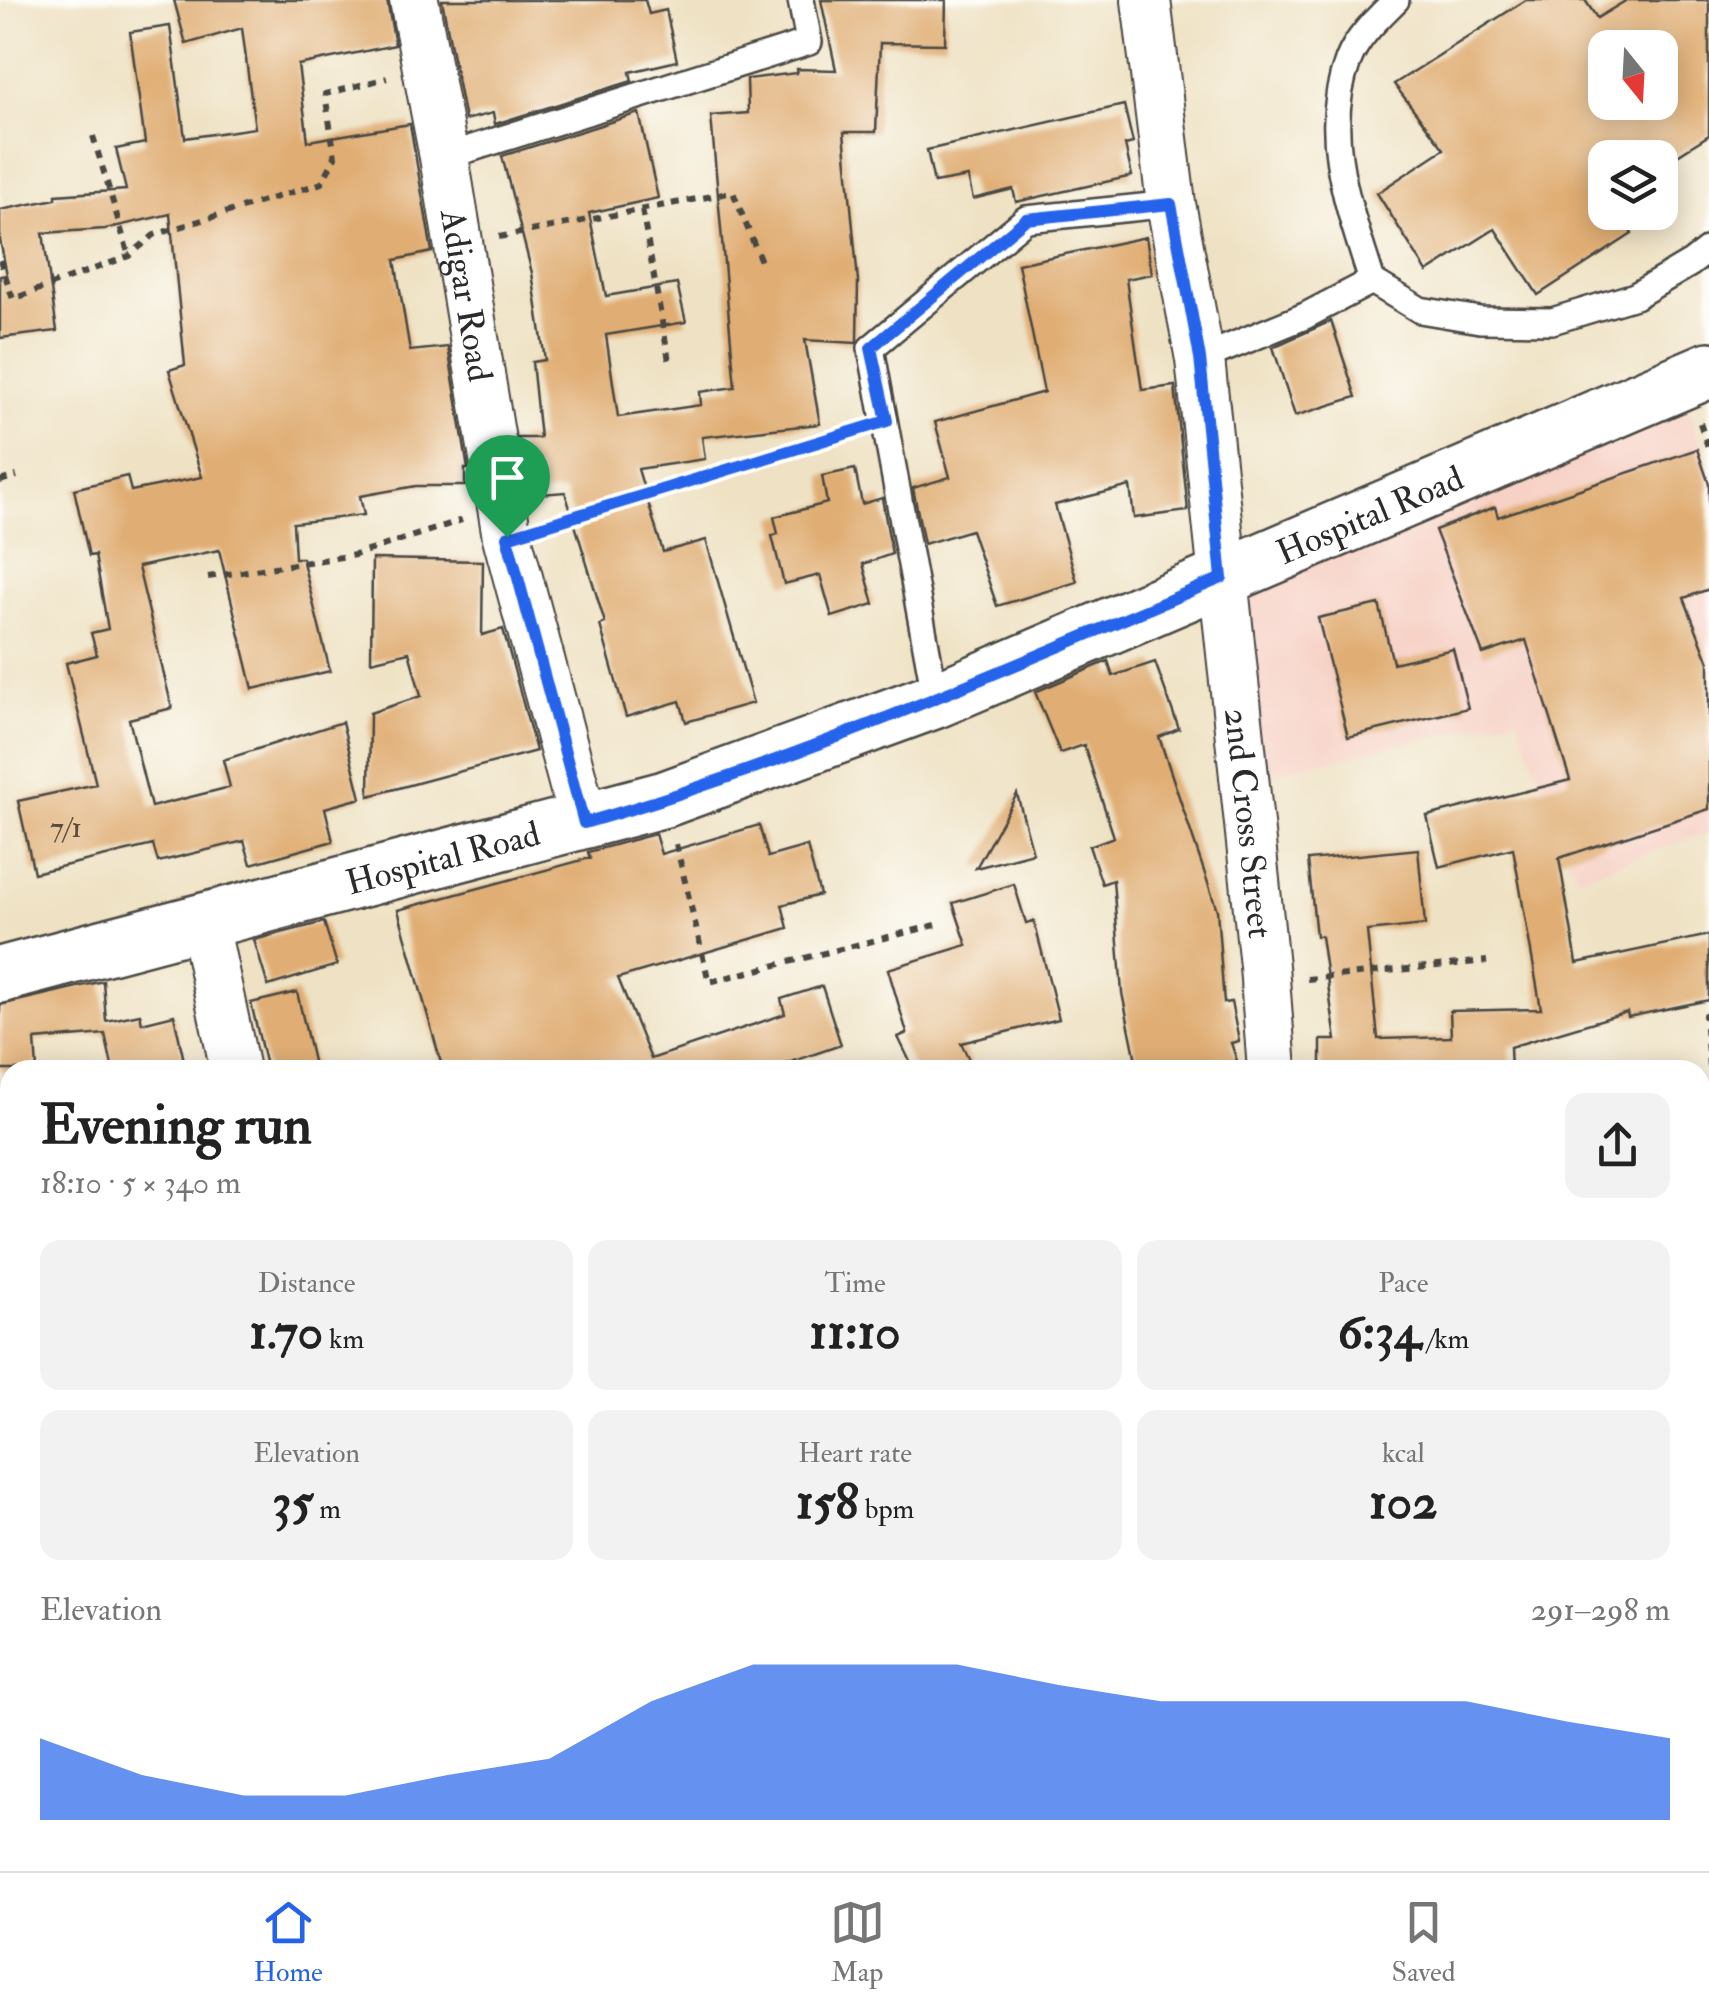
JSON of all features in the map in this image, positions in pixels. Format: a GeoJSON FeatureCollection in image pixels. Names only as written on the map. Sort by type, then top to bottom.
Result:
{"type":"FeatureCollection","features":[{"type":"Feature","properties":{"kind":"main road","name":"Hospital Road"},"geometry":{"type":"LineString","coordinates":[[0,976],[665,800],[936,700],[1709,370]]}},
{"type":"Feature","properties":{"kind":"street","name":"Adigar Road"},"geometry":{"type":"LineString","coordinates":[[414,0],[504,522],[584,823]]}},
{"type":"Feature","properties":{"kind":"street","name":"2nd Cross Street"},"geometry":{"type":"LineString","coordinates":[[1146,0],[1171,204],[1200,358],[1271,1060]]}},
{"type":"Feature","properties":{"kind":"street"},"geometry":{"type":"LineString","coordinates":[[204,924],[233,1060]]}},
{"type":"Feature","properties":{"kind":"lane"},"geometry":{"type":"LineString","coordinates":[[444,157],[809,42],[800,0]]}},
{"type":"Feature","properties":{"kind":"lane"},"geometry":{"type":"LineString","coordinates":[[1396,0],[1371,24],[1349,58],[1340,91],[1336,136],[1342,182],[1372,281],[1420,310],[1480,320],[1552,321],[1635,296],[1691,264],[1709,249]]}},
{"type":"Feature","properties":{"kind":"lane"},"geometry":{"type":"LineString","coordinates":[[936,700],[871,348],[1026,219],[1171,204]]}},
{"type":"Feature","properties":{"kind":"lane"},"geometry":{"type":"LineString","coordinates":[[1200,358],[1305,316],[1372,281]]}},
{"type":"Feature","properties":{"kind":"path"},"geometry":{"type":"LineString","coordinates":[[0,260],[13,299],[128,256],[154,235],[322,184],[335,157],[325,94],[427,68]]}},
{"type":"Feature","properties":{"kind":"path"},"geometry":{"type":"LineString","coordinates":[[93,136],[128,256]]}},
{"type":"Feature","properties":{"kind":"path"},"geometry":{"type":"LineString","coordinates":[[459,245],[733,192],[762,264]]}},
{"type":"Feature","properties":{"kind":"path"},"geometry":{"type":"LineString","coordinates":[[642,210],[670,366]]}},
{"type":"Feature","properties":{"kind":"path"},"geometry":{"type":"LineString","coordinates":[[208,576],[355,555],[504,522],[887,421]]}},
{"type":"Feature","properties":{"kind":"path"},"geometry":{"type":"LineString","coordinates":[[0,480],[17,476]]}},
{"type":"Feature","properties":{"kind":"path"},"geometry":{"type":"LineString","coordinates":[[665,800],[708,982],[940,924]]}},
{"type":"Feature","properties":{"kind":"path"},"geometry":{"type":"LineString","coordinates":[[1266,983],[1487,961]]}},
{"type":"Feature","properties":{"kind":"path"},"geometry":{"type":"LineString","coordinates":[[1708,1060],[1705,1015],[1709,1015]]}},
{"type":"Feature","properties":{"kind":"shaded area"},"geometry":{"type":"Polygon","coordinates":[[[1684,395],[1709,470],[1709,832],[1577,878],[1517,717],[1260,776],[1247,615],[1252,591],[1684,395]]]}},
{"type":"Feature","properties":{"kind":"building"},"geometry":{"type":"Polygon","coordinates":[[[174,0],[387,0],[395,45],[298,65],[308,141],[410,124],[432,252],[395,260],[410,351],[448,347],[468,469],[465,486],[416,486],[360,496],[364,515],[293,523],[295,558],[302,558],[330,671],[253,689],[219,550],[138,567],[172,708],[129,719],[151,807],[230,787],[223,760],[342,722],[361,798],[325,808],[333,841],[251,864],[244,841],[158,862],[153,845],[34,873],[18,801],[96,784],[66,663],[97,655],[91,633],[108,629],[95,555],[89,556],[74,489],[127,476],[131,491],[202,477],[169,370],[185,365],[170,214],[105,229],[43,233],[57,331],[0,338],[0,276],[7,275],[0,240],[0,210],[56,199],[56,195],[126,190],[116,149],[145,143],[130,32],[170,26],[185,138],[255,128],[242,28],[186,44],[174,0]]]}},
{"type":"Feature","properties":{"kind":"building"},"geometry":{"type":"Polygon","coordinates":[[[442,0],[645,0],[649,14],[666,10],[677,61],[630,72],[632,81],[495,124],[493,113],[465,120],[442,0]]]}},
{"type":"Feature","properties":{"kind":"building"},"geometry":{"type":"Polygon","coordinates":[[[821,0],[946,0],[945,44],[880,43],[876,132],[844,132],[858,281],[857,340],[805,340],[820,424],[702,437],[705,459],[638,469],[663,552],[706,540],[753,703],[686,722],[680,701],[626,717],[600,625],[605,623],[565,492],[542,494],[539,470],[524,470],[518,438],[540,438],[532,362],[545,360],[532,273],[502,156],[639,113],[658,198],[589,213],[606,296],[677,284],[686,322],[606,335],[618,417],[701,405],[700,392],[735,387],[711,116],[748,113],[747,79],[797,73],[797,69],[836,70],[821,0]]]}},
{"type":"Feature","properties":{"kind":"building"},"geometry":{"type":"Polygon","coordinates":[[[1526,0],[1585,0],[1597,18],[1627,0],[1709,0],[1709,135],[1678,155],[1678,140],[1588,140],[1588,230],[1629,230],[1632,234],[1538,295],[1495,229],[1427,272],[1377,193],[1444,149],[1394,84],[1526,0]]]}},
{"type":"Feature","properties":{"kind":"building"},"geometry":{"type":"Polygon","coordinates":[[[1124,105],[1133,143],[1125,145],[1132,176],[1016,202],[1013,189],[973,199],[968,177],[934,183],[927,150],[1124,105]]]}},
{"type":"Feature","properties":{"kind":"building"},"geometry":{"type":"Polygon","coordinates":[[[1146,237],[1152,274],[1126,279],[1142,390],[1175,386],[1188,511],[1134,518],[1130,486],[1055,505],[1077,582],[997,606],[971,530],[924,544],[913,488],[950,477],[935,422],[1044,392],[1018,264],[1146,237]]]}},
{"type":"Feature","properties":{"kind":"building"},"geometry":{"type":"Polygon","coordinates":[[[1331,321],[1356,397],[1295,416],[1273,347],[1331,321]]]}},
{"type":"Feature","properties":{"kind":"building"},"geometry":{"type":"Polygon","coordinates":[[[1697,449],[1709,484],[1709,589],[1684,598],[1709,662],[1709,809],[1559,858],[1577,963],[1709,935],[1709,1000],[1628,1017],[1627,1012],[1510,1047],[1511,1060],[1321,1060],[1321,1040],[1336,1040],[1321,936],[1316,936],[1308,860],[1418,849],[1425,925],[1367,931],[1378,1039],[1451,1037],[1450,1011],[1541,1009],[1513,848],[1439,867],[1427,816],[1570,780],[1526,640],[1483,654],[1435,530],[1495,507],[1498,517],[1697,449]]]}},
{"type":"Feature","properties":{"kind":"building"},"geometry":{"type":"Polygon","coordinates":[[[855,469],[862,504],[882,498],[892,554],[863,564],[874,604],[832,617],[820,575],[784,584],[772,536],[778,534],[774,517],[827,503],[822,476],[855,469]]]}},
{"type":"Feature","properties":{"kind":"building"},"geometry":{"type":"Polygon","coordinates":[[[372,559],[483,561],[482,635],[503,629],[536,751],[369,796],[370,713],[421,696],[409,652],[371,661],[372,559]]]}},
{"type":"Feature","properties":{"kind":"building"},"geometry":{"type":"Polygon","coordinates":[[[1379,604],[1393,663],[1453,649],[1468,708],[1348,737],[1318,618],[1379,604]]]}},
{"type":"Feature","properties":{"kind":"building"},"geometry":{"type":"Polygon","coordinates":[[[1108,661],[1113,676],[1155,662],[1179,729],[1159,737],[1217,910],[1224,1003],[1231,1002],[1239,1041],[1231,1043],[1237,1060],[1136,1060],[1122,993],[1113,880],[1102,884],[1089,846],[1114,837],[1084,745],[1060,753],[1035,692],[1108,661]]]}},
{"type":"Feature","properties":{"kind":"building"},"geometry":{"type":"Polygon","coordinates":[[[1017,794],[1033,853],[976,868],[1017,794]]]}},
{"type":"Feature","properties":{"kind":"building"},"geometry":{"type":"Polygon","coordinates":[[[759,825],[768,857],[807,846],[820,895],[782,905],[788,928],[618,978],[651,1059],[785,1014],[781,999],[822,986],[841,1045],[797,1060],[440,1060],[398,910],[590,858],[588,852],[655,834],[661,854],[759,825]]]}},
{"type":"Feature","properties":{"kind":"building"},"geometry":{"type":"Polygon","coordinates":[[[1014,884],[1026,923],[1034,921],[1059,1019],[961,1043],[969,1060],[909,1060],[898,1037],[907,1033],[888,969],[967,945],[953,903],[1014,884]]]}},
{"type":"Feature","properties":{"kind":"building"},"geometry":{"type":"Polygon","coordinates":[[[324,922],[337,965],[268,986],[254,940],[324,922]]]}},
{"type":"Feature","properties":{"kind":"building"},"geometry":{"type":"Polygon","coordinates":[[[103,981],[106,1021],[140,1014],[142,1023],[174,1015],[184,1060],[111,1060],[105,1034],[35,1040],[36,1060],[0,1060],[0,1005],[103,981]]]}},
{"type":"Feature","properties":{"kind":"building"},"geometry":{"type":"Polygon","coordinates":[[[297,992],[313,1060],[265,1060],[251,1003],[297,992]]]}},
{"type":"Feature","properties":{"kind":"route"},"geometry":{"type":"LineString","coordinates":[[1171,204],[1200,358],[1222,578],[936,700],[665,800],[584,823],[507,537],[887,421],[871,348],[1026,219],[1171,204]]}}]}
